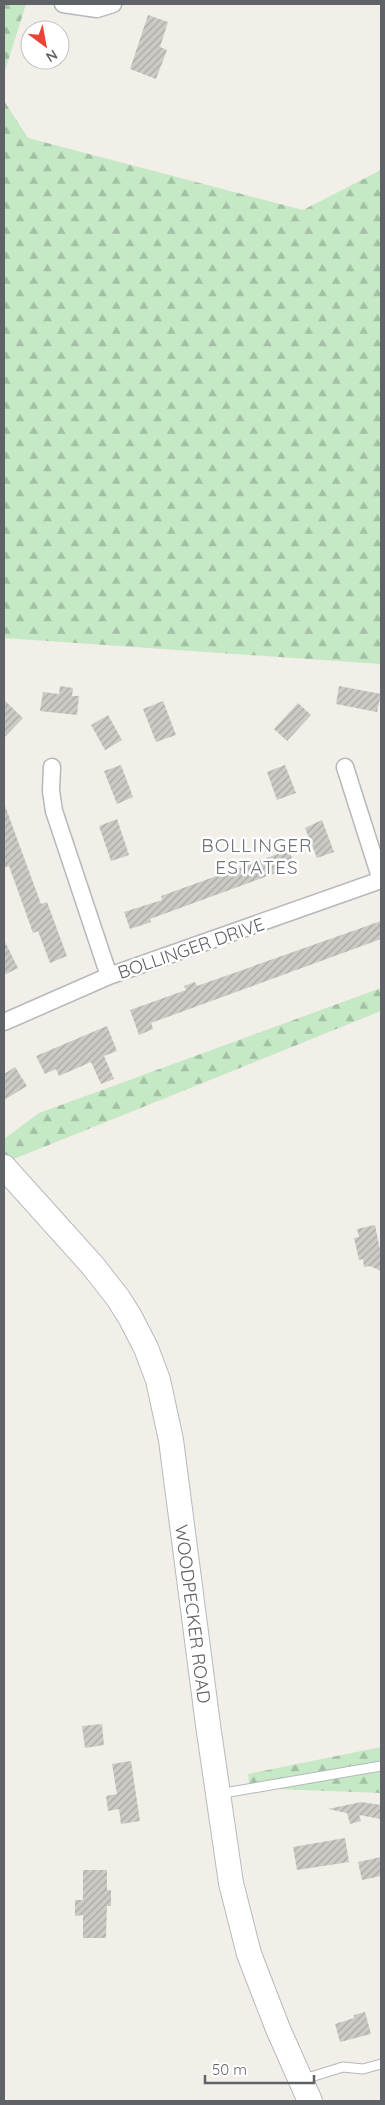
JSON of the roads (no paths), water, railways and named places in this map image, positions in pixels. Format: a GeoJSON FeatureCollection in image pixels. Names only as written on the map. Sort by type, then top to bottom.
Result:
{"type":"FeatureCollection","features":[{"type":"Feature","properties":{"kind":"main road","name":"WOODPECKER ROAD"},"geometry":{"type":"LineString","coordinates":[[4,1167],[93,1266],[118,1298],[146,1348],[158,1380],[171,1440],[231,1883],[241,1930],[272,2013],[310,2101]]}},
{"type":"Feature","properties":{"kind":"street"},"geometry":{"type":"LineString","coordinates":[[63,4],[97,9],[113,4]]}},
{"type":"Feature","properties":{"kind":"street"},"geometry":{"type":"LineString","coordinates":[[52,766],[51,791],[54,811],[109,976]]}},
{"type":"Feature","properties":{"kind":"street"},"geometry":{"type":"LineString","coordinates":[[345,767],[381,880]]}},
{"type":"Feature","properties":{"kind":"street","name":"BOLLINGER DRIVE"},"geometry":{"type":"LineString","coordinates":[[4,1022],[109,976],[381,880]]}},
{"type":"Feature","properties":{"kind":"lane"},"geometry":{"type":"LineString","coordinates":[[218,1794],[381,1766]]}},
{"type":"Feature","properties":{"kind":"lane"},"geometry":{"type":"LineString","coordinates":[[300,2080],[343,2067],[363,2069],[381,2064]]}},
{"type":"Feature","properties":{"kind":"district","name":"BOLLINGER ESTATES"},"geometry":{"type":"Point","coordinates":[257,856]}}]}
